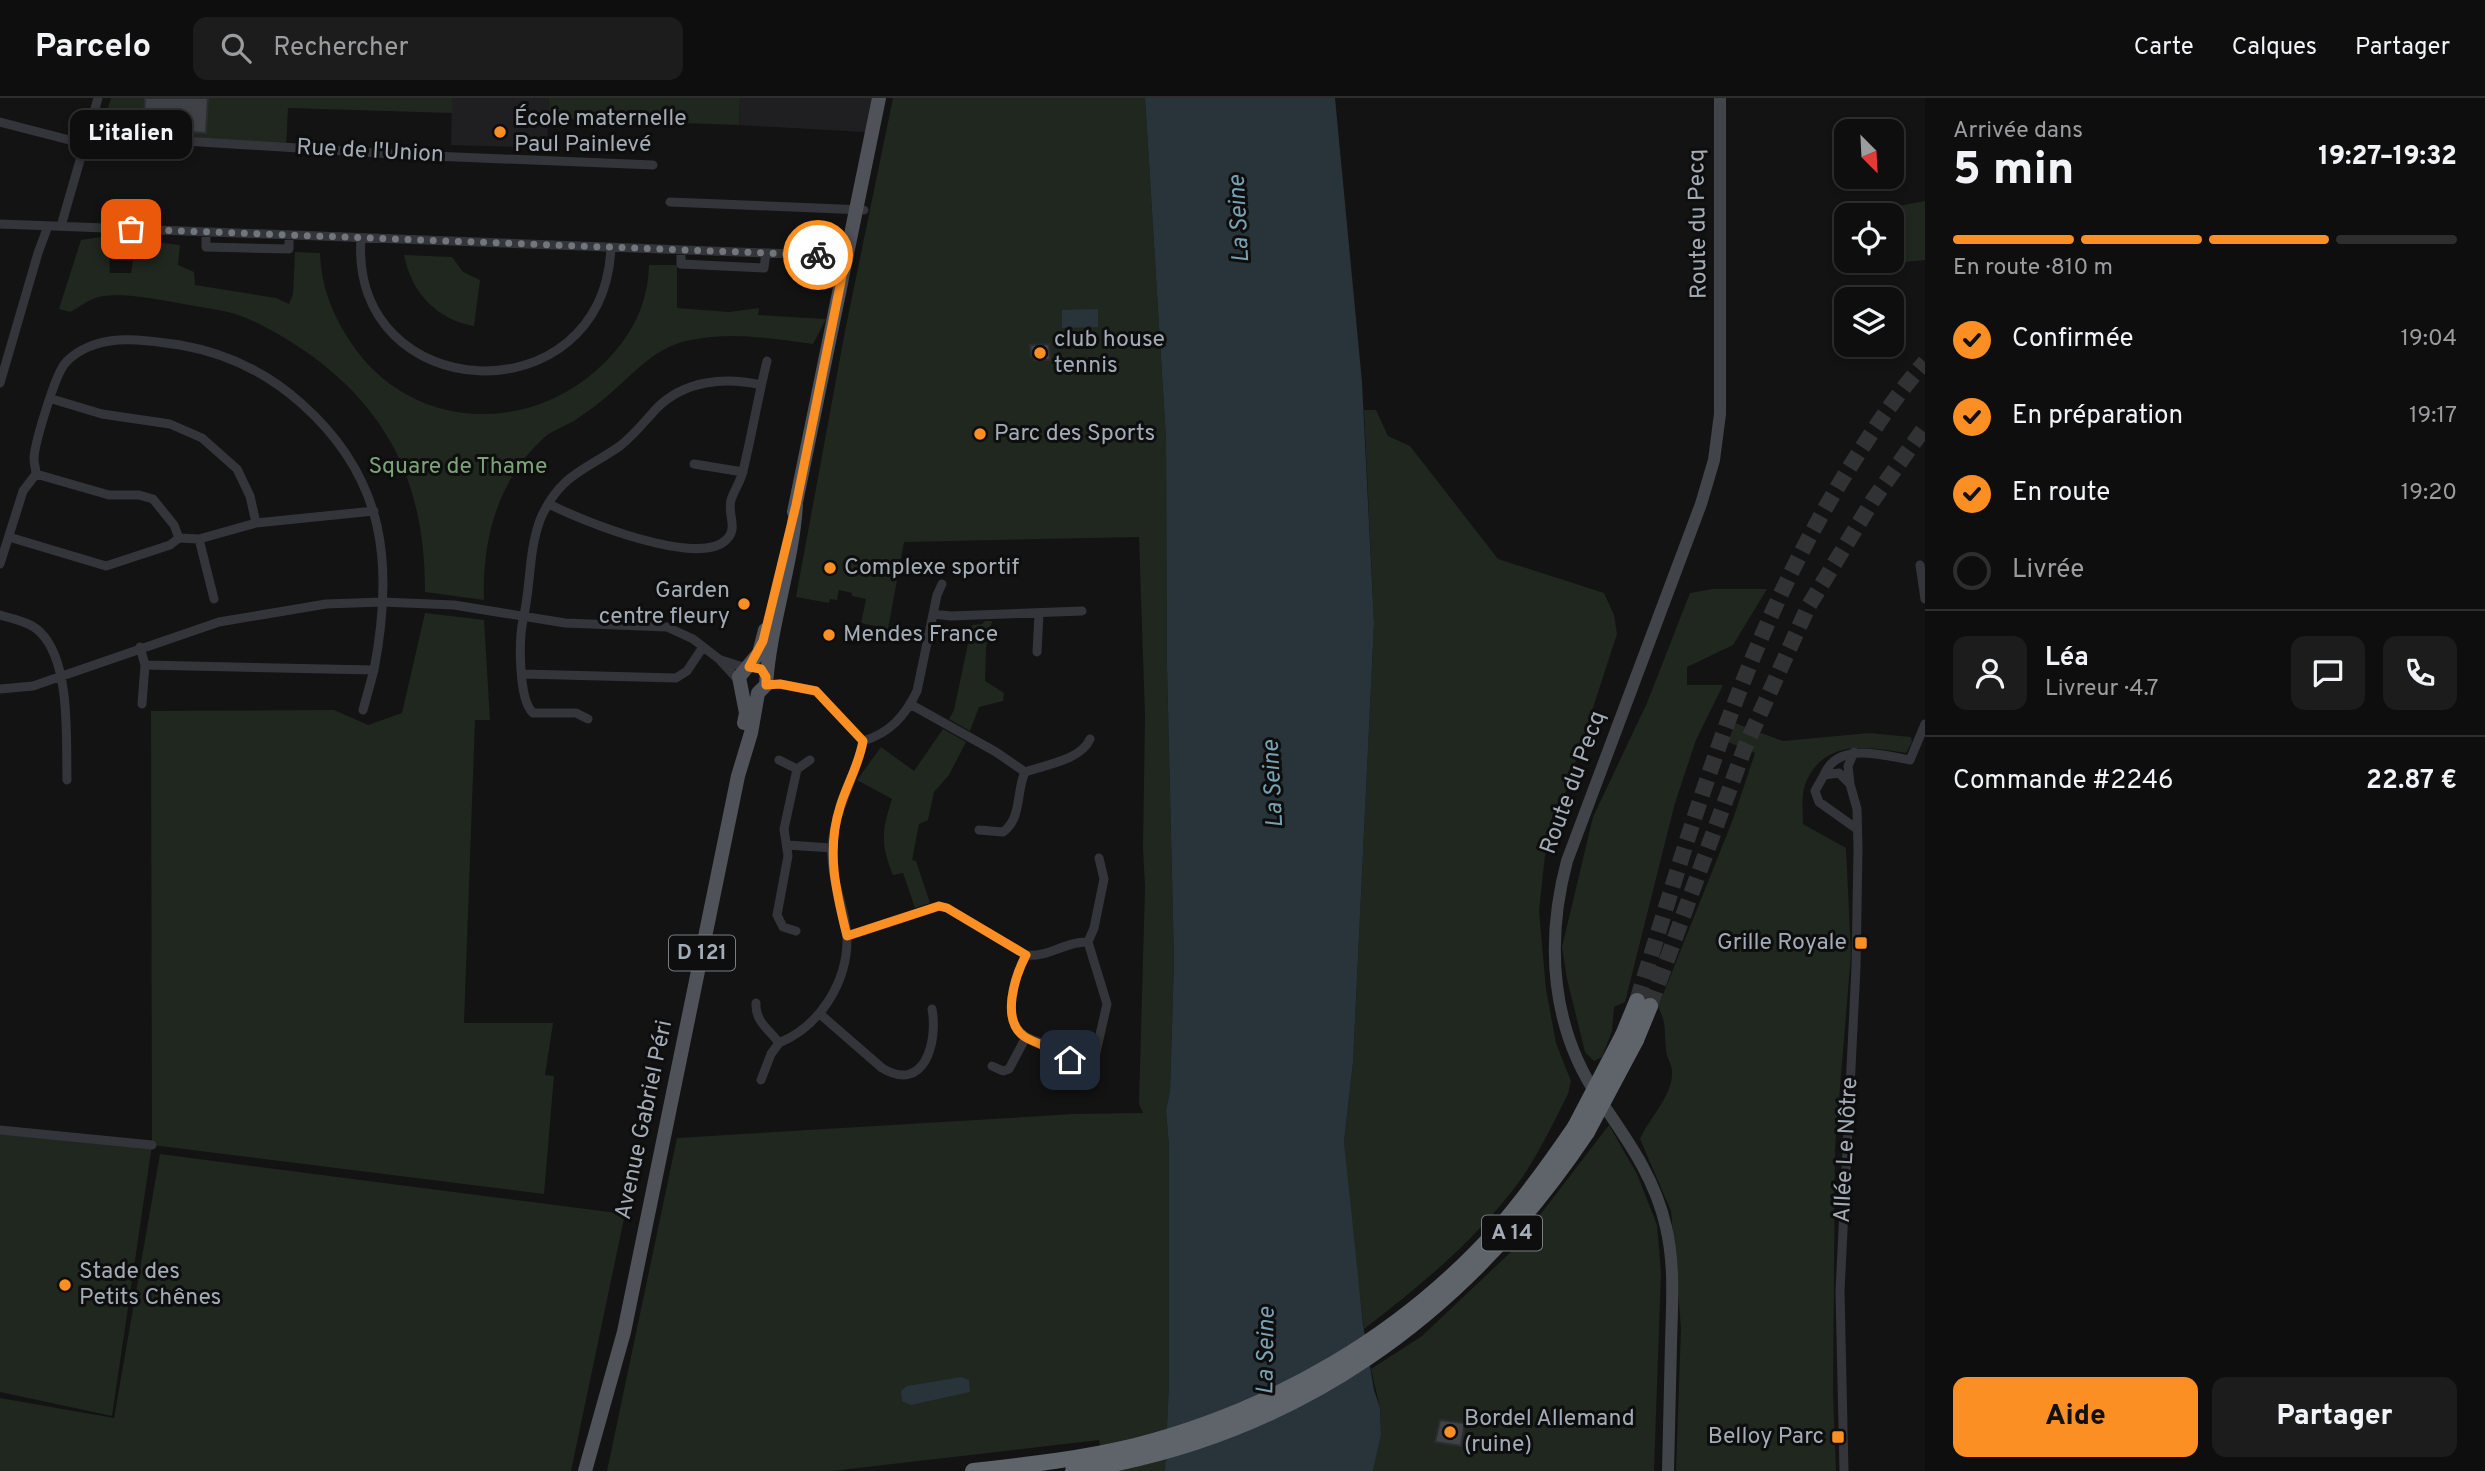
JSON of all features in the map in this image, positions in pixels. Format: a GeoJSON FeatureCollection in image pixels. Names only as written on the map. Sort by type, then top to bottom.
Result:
{"type":"FeatureCollection","features":[{"type":"Feature","properties":{"kind":"highway","name":"A 14"},"geometry":{"type":"LineString","coordinates":[[973,1471],[1103,1460],[1136,1460],[1199,1441],[1284,1406],[1380,1351],[1421,1320],[1485,1261],[1555,1181],[1604,1104],[1643,1004]]}},
{"type":"Feature","properties":{"kind":"highway","name":"A 14"},"geometry":{"type":"LineString","coordinates":[[1073,1471],[1103,1460]]}},
{"type":"Feature","properties":{"kind":"main road","name":"Avenue Gabriel Péri"},"geometry":{"type":"LineString","coordinates":[[821,388],[842,314],[841,302],[879,98]]}},
{"type":"Feature","properties":{"kind":"main road","name":"Avenue Gabriel Péri"},"geometry":{"type":"LineString","coordinates":[[857,210],[885,98]]}},
{"type":"Feature","properties":{"kind":"main road","name":"Route du Pecq"},"geometry":{"type":"LineString","coordinates":[[1668,1471],[1673,1284],[1666,1225],[1646,1171],[1632,1145],[1599,1099],[1571,1046],[1556,988],[1555,925],[1558,894],[1567,861],[1696,517],[1714,460],[1720,414],[1722,362],[1720,98]]}},
{"type":"Feature","properties":{"kind":"main road","name":"Avenue Gabriel Péri"},"geometry":{"type":"LineString","coordinates":[[585,1471],[624,1332],[738,776],[746,713],[744,676],[763,641],[796,505],[850,257]]}},
{"type":"Feature","properties":{"kind":"main road","name":"Avenue Gabriel Péri"},"geometry":{"type":"LineString","coordinates":[[738,776],[764,685],[792,548],[796,505]]}},
{"type":"Feature","properties":{"kind":"main road"},"geometry":{"type":"LineString","coordinates":[[761,669],[764,685],[750,694],[744,676],[761,669]]}},
{"type":"Feature","properties":{"kind":"street"},"geometry":{"type":"LineString","coordinates":[[61,226],[99,98]]}},
{"type":"Feature","properties":{"kind":"street","name":"Rue de l'Union"},"geometry":{"type":"LineString","coordinates":[[0,122],[87,139],[653,165]]}},
{"type":"Feature","properties":{"kind":"street"},"geometry":{"type":"LineString","coordinates":[[670,202],[857,210]]}},
{"type":"Feature","properties":{"kind":"street"},"geometry":{"type":"LineString","coordinates":[[0,224],[850,257]]}},
{"type":"Feature","properties":{"kind":"street"},"geometry":{"type":"LineString","coordinates":[[0,383],[48,226]]}},
{"type":"Feature","properties":{"kind":"street"},"geometry":{"type":"LineString","coordinates":[[206,232],[206,247],[289,249],[289,235]]}},
{"type":"Feature","properties":{"kind":"street"},"geometry":{"type":"LineString","coordinates":[[360,238],[360,259],[366,287],[378,312],[391,330],[429,360],[478,373],[506,371],[531,364],[552,353],[576,334],[592,314],[603,293],[611,247]]}},
{"type":"Feature","properties":{"kind":"street"},"geometry":{"type":"LineString","coordinates":[[681,250],[681,264],[764,268],[766,253]]}},
{"type":"Feature","properties":{"kind":"street"},"geometry":{"type":"LineString","coordinates":[[0,564],[23,491],[36,474],[34,456],[61,369],[68,360],[98,344],[144,341],[187,347],[228,358],[267,377],[321,421],[349,454],[364,483],[374,512],[383,561],[382,602],[374,670],[363,710]]}},
{"type":"Feature","properties":{"kind":"street"},"geometry":{"type":"LineString","coordinates":[[549,504],[573,517],[656,543],[710,549],[725,542],[733,531],[730,502],[743,472],[767,361]]}},
{"type":"Feature","properties":{"kind":"street"},"geometry":{"type":"LineString","coordinates":[[588,719],[576,713],[533,713],[529,710],[524,693],[520,648],[524,617],[535,538],[549,504],[567,479],[580,468],[620,446],[671,397],[705,382],[740,380],[761,385]]}},
{"type":"Feature","properties":{"kind":"street"},"geometry":{"type":"LineString","coordinates":[[52,399],[102,414],[170,424],[202,438],[226,457],[241,475],[250,496],[256,523]]}},
{"type":"Feature","properties":{"kind":"street"},"geometry":{"type":"LineString","coordinates":[[694,464],[743,472]]}},
{"type":"Feature","properties":{"kind":"street"},"geometry":{"type":"LineString","coordinates":[[36,474],[109,495],[146,496],[159,504],[170,518],[179,538]]}},
{"type":"Feature","properties":{"kind":"street"},"geometry":{"type":"LineString","coordinates":[[9,537],[106,566],[170,545],[179,538],[200,539],[256,523],[374,512]]}},
{"type":"Feature","properties":{"kind":"street"},"geometry":{"type":"LineString","coordinates":[[200,539],[214,599]]}},
{"type":"Feature","properties":{"kind":"street"},"geometry":{"type":"LineString","coordinates":[[1920,565],[1925,599]]}},
{"type":"Feature","properties":{"kind":"street"},"geometry":{"type":"LineString","coordinates":[[863,741],[882,735],[897,722],[910,704],[916,691],[942,584]]}},
{"type":"Feature","properties":{"kind":"street"},"geometry":{"type":"LineString","coordinates":[[0,689],[33,686],[191,629],[254,614],[326,604],[382,602],[453,605],[565,623],[667,627],[744,676]]}},
{"type":"Feature","properties":{"kind":"street"},"geometry":{"type":"LineString","coordinates":[[933,614],[1038,614],[1082,611]]}},
{"type":"Feature","properties":{"kind":"street"},"geometry":{"type":"LineString","coordinates":[[1037,652],[1038,614]]}},
{"type":"Feature","properties":{"kind":"street"},"geometry":{"type":"LineString","coordinates":[[0,615],[30,625],[40,631],[48,642],[64,697],[67,780]]}},
{"type":"Feature","properties":{"kind":"street"},"geometry":{"type":"LineString","coordinates":[[140,647],[145,665],[142,704]]}},
{"type":"Feature","properties":{"kind":"street"},"geometry":{"type":"LineString","coordinates":[[523,674],[676,678],[687,671],[701,649]]}},
{"type":"Feature","properties":{"kind":"street"},"geometry":{"type":"LineString","coordinates":[[719,659],[744,676]]}},
{"type":"Feature","properties":{"kind":"street"},"geometry":{"type":"LineString","coordinates":[[145,665],[374,670]]}},
{"type":"Feature","properties":{"kind":"street"},"geometry":{"type":"LineString","coordinates":[[764,685],[780,684],[816,691],[863,741]]}},
{"type":"Feature","properties":{"kind":"street"},"geometry":{"type":"LineString","coordinates":[[910,704],[996,752],[1025,772]]}},
{"type":"Feature","properties":{"kind":"street"},"geometry":{"type":"LineString","coordinates":[[1857,829],[1819,802],[1815,791],[1828,766],[1854,752],[1910,760],[1925,724]]}},
{"type":"Feature","properties":{"kind":"street"},"geometry":{"type":"LineString","coordinates":[[1025,772],[1082,751],[1090,739]]}},
{"type":"Feature","properties":{"kind":"street"},"geometry":{"type":"LineString","coordinates":[[761,1080],[771,1054],[779,1043],[800,1032],[820,1014],[842,972],[847,936],[835,888],[832,848],[839,808],[859,761],[863,741]]}},
{"type":"Feature","properties":{"kind":"street","name":"Allée Le Nôtre"},"geometry":{"type":"LineString","coordinates":[[1844,1471],[1840,1291],[1856,967],[1857,808],[1848,766],[1854,752]]}},
{"type":"Feature","properties":{"kind":"street"},"geometry":{"type":"LineString","coordinates":[[779,760],[797,769]]}},
{"type":"Feature","properties":{"kind":"street"},"geometry":{"type":"LineString","coordinates":[[796,931],[783,927],[777,915],[788,856],[784,829],[797,769],[810,760]]}},
{"type":"Feature","properties":{"kind":"street"},"geometry":{"type":"LineString","coordinates":[[979,830],[1003,832],[1009,828],[1014,821],[1025,772]]}},
{"type":"Feature","properties":{"kind":"street"},"geometry":{"type":"LineString","coordinates":[[1824,775],[1839,773],[1850,783]]}},
{"type":"Feature","properties":{"kind":"street"},"geometry":{"type":"LineString","coordinates":[[787,845],[832,848]]}},
{"type":"Feature","properties":{"kind":"street"},"geometry":{"type":"LineString","coordinates":[[1026,955],[1021,965],[1010,1014],[1013,1023],[1026,1037],[1038,1040],[1081,1064],[1089,1065],[1094,1061],[1107,1004],[1088,942],[1094,928],[1104,879],[1099,858]]}},
{"type":"Feature","properties":{"kind":"street"},"geometry":{"type":"LineString","coordinates":[[847,936],[939,906],[947,908],[1026,955],[1037,956],[1080,941],[1088,942]]}},
{"type":"Feature","properties":{"kind":"street"},"geometry":{"type":"LineString","coordinates":[[756,1003],[755,1013],[759,1021],[779,1043]]}},
{"type":"Feature","properties":{"kind":"street"},"geometry":{"type":"LineString","coordinates":[[820,1014],[882,1068],[890,1073],[902,1074],[919,1070],[925,1063],[935,1036],[932,1009]]}},
{"type":"Feature","properties":{"kind":"street"},"geometry":{"type":"LineString","coordinates":[[992,1066],[1003,1071],[1009,1069],[1026,1037]]}},
{"type":"Feature","properties":{"kind":"street"},"geometry":{"type":"LineString","coordinates":[[0,1130],[152,1145]]}},
{"type":"Feature","properties":{"kind":"shaded area","name":"École maternelle Paul Painlevé"},"geometry":{"type":"Polygon","coordinates":[[[452,98],[549,98],[547,148],[451,145],[452,98]]]}},
{"type":"Feature","properties":{"kind":"shaded area"},"geometry":{"type":"Polygon","coordinates":[[[740,98],[874,98],[865,132],[739,125],[740,98]]]}},
{"type":"Feature","properties":{"kind":"green space"},"geometry":{"type":"Polygon","coordinates":[[[111,98],[452,98],[452,113],[288,108],[286,148],[101,132],[106,115],[116,115],[116,111],[107,111],[111,98]]]}},
{"type":"Feature","properties":{"kind":"green space"},"geometry":{"type":"Polygon","coordinates":[[[549,98],[740,98],[739,125],[548,118],[549,98]]]}},
{"type":"Feature","properties":{"kind":"green space"},"geometry":{"type":"Polygon","coordinates":[[[893,98],[1145,98],[1166,438],[1167,666],[1174,961],[1170,1091],[1166,1110],[1169,1146],[1169,1383],[1165,1471],[1104,1471],[1099,1440],[832,1471],[607,1471],[677,1138],[1074,1114],[1143,1113],[1139,1104],[1145,887],[1145,716],[1139,537],[904,542],[888,629],[861,623],[866,599],[852,596],[852,593],[839,590],[837,600],[830,599],[829,603],[796,597],[845,331],[893,98]]]}},
{"type":"Feature","properties":{"kind":"green space"},"geometry":{"type":"Polygon","coordinates":[[[1925,201],[1925,260],[1904,262],[1904,205],[1925,201]]]}},
{"type":"Feature","properties":{"kind":"green space","name":"Square de Thame"},"geometry":{"type":"Polygon","coordinates":[[[108,236],[110,273],[131,273],[136,240],[180,245],[178,265],[194,272],[195,285],[276,298],[289,304],[293,294],[295,252],[320,253],[322,276],[332,308],[348,338],[372,368],[400,391],[432,406],[466,413],[502,413],[536,405],[570,390],[600,367],[620,345],[635,321],[645,294],[649,265],[677,265],[677,308],[729,312],[759,308],[758,315],[826,319],[813,344],[722,336],[679,343],[648,360],[589,411],[546,436],[516,471],[496,511],[486,555],[484,600],[425,592],[418,519],[410,486],[398,455],[360,400],[305,351],[254,321],[209,308],[113,295],[93,299],[70,312],[59,309],[81,240],[108,236]]]}},
{"type":"Feature","properties":{"kind":"green space"},"geometry":{"type":"Polygon","coordinates":[[[404,255],[452,257],[463,272],[480,280],[474,326],[448,318],[428,302],[413,281],[404,255]]]}},
{"type":"Feature","properties":{"kind":"green space"},"geometry":{"type":"Polygon","coordinates":[[[1364,410],[1376,410],[1388,436],[1410,446],[1498,559],[1604,593],[1614,615],[1617,634],[1545,855],[1539,911],[1546,989],[1556,1043],[1571,1081],[1568,1094],[1533,1161],[1485,1223],[1446,1261],[1364,1329],[1349,1210],[1344,1142],[1353,1062],[1374,623],[1364,410]]]}},
{"type":"Feature","properties":{"kind":"green space"},"geometry":{"type":"Polygon","coordinates":[[[1713,589],[1767,589],[1733,645],[1687,667],[1687,685],[1723,685],[1696,740],[1675,803],[1625,1002],[1614,1007],[1612,1031],[1602,1057],[1594,1061],[1585,1052],[1562,947],[1593,817],[1647,703],[1690,593],[1713,589]]]}},
{"type":"Feature","properties":{"kind":"green space"},"geometry":{"type":"Polygon","coordinates":[[[425,613],[484,620],[490,720],[475,720],[464,1023],[553,1023],[545,1075],[554,1076],[544,1194],[152,1145],[151,711],[334,710],[368,725],[402,713],[425,613]]]}},
{"type":"Feature","properties":{"kind":"green space"},"geometry":{"type":"Polygon","coordinates":[[[992,621],[986,648],[985,681],[1004,693],[1003,701],[979,707],[970,731],[949,719],[954,710],[972,625],[992,621]]]}},
{"type":"Feature","properties":{"kind":"green space"},"geometry":{"type":"Polygon","coordinates":[[[1735,723],[1783,741],[1869,733],[1911,737],[1912,742],[1906,753],[1862,748],[1835,753],[1823,759],[1813,770],[1803,794],[1803,824],[1846,848],[1851,955],[1835,1148],[1833,1393],[1836,1471],[1676,1471],[1681,1328],[1671,1211],[1640,1139],[1665,1097],[1672,1079],[1666,1052],[1664,1023],[1658,1007],[1733,819],[1755,753],[1728,742],[1735,723]]]}},
{"type":"Feature","properties":{"kind":"green space"},"geometry":{"type":"Polygon","coordinates":[[[943,729],[966,742],[949,775],[934,792],[928,820],[919,824],[912,860],[916,861],[930,903],[915,908],[903,873],[893,875],[884,846],[884,828],[892,799],[857,780],[881,747],[914,771],[943,729]]]}},
{"type":"Feature","properties":{"kind":"green space"},"geometry":{"type":"Polygon","coordinates":[[[1609,1125],[1637,1174],[1657,1225],[1661,1272],[1654,1471],[1373,1471],[1381,1435],[1380,1408],[1371,1369],[1422,1336],[1513,1250],[1609,1125]]]}},
{"type":"Feature","properties":{"kind":"green space","name":"Stade des Petits Chênes"},"geometry":{"type":"Polygon","coordinates":[[[0,1130],[152,1145],[112,1416],[0,1392],[0,1130]]]}},
{"type":"Feature","properties":{"kind":"green space"},"geometry":{"type":"Polygon","coordinates":[[[160,1154],[625,1214],[571,1471],[0,1471],[0,1398],[114,1418],[160,1154]]]}},
{"type":"Feature","properties":{"kind":"water","name":"La Seine"},"geometry":{"type":"Polygon","coordinates":[[[1145,98],[1335,98],[1362,382],[1374,623],[1353,1062],[1344,1142],[1363,1324],[1374,1390],[1380,1408],[1381,1435],[1373,1471],[1165,1471],[1169,1383],[1169,1146],[1166,1110],[1170,1091],[1174,961],[1167,666],[1166,438],[1145,98]]]}},
{"type":"Feature","properties":{"kind":"water"},"geometry":{"type":"Polygon","coordinates":[[[1098,309],[1098,327],[1062,328],[1062,310],[1098,309]]]}},
{"type":"Feature","properties":{"kind":"water"},"geometry":{"type":"Polygon","coordinates":[[[961,1377],[969,1380],[970,1392],[911,1405],[902,1401],[901,1391],[907,1386],[961,1377]]]}},
{"type":"Feature","properties":{"kind":"building"},"geometry":{"type":"Polygon","coordinates":[[[145,98],[208,98],[206,133],[143,130],[145,98]]]}},
{"type":"Feature","properties":{"kind":"building"},"geometry":{"type":"Polygon","coordinates":[[[120,203],[139,204],[139,209],[144,209],[143,221],[119,220],[120,203]]]}},
{"type":"Feature","properties":{"kind":"building","name":"club house tennis"},"geometry":{"type":"Polygon","coordinates":[[[1049,344],[1050,360],[1034,360],[1030,345],[1049,344]]]}},
{"type":"Feature","properties":{"kind":"building","name":"Bordel Allemand (ruine)"},"geometry":{"type":"Polygon","coordinates":[[[1440,1420],[1465,1423],[1461,1446],[1435,1442],[1440,1420]]]}},
{"type":"Feature","properties":{"kind":"tunnel"},"geometry":{"type":"LineString","coordinates":[[1637,1001],[1725,728],[1779,597],[1811,533],[1848,470],[1884,414],[1925,362]]}},
{"type":"Feature","properties":{"kind":"tunnel"},"geometry":{"type":"LineString","coordinates":[[1650,1006],[1745,747],[1808,607],[1873,500],[1925,427]]}},
{"type":"Feature","properties":{"kind":"way so far"},"geometry":{"type":"LineString","coordinates":[[131,229],[818,255]]}},
{"type":"Feature","properties":{"kind":"place","name":"École maternelle Paul Painlevé"},"geometry":{"type":"Point","coordinates":[500,132]}},
{"type":"Feature","properties":{"kind":"place","name":"L’italien"},"geometry":{"type":"Point","coordinates":[131,229]}},
{"type":"Feature","properties":{"kind":"place","name":"club house tennis"},"geometry":{"type":"Point","coordinates":[1040,353]}},
{"type":"Feature","properties":{"kind":"place","name":"Parc des Sports"},"geometry":{"type":"Point","coordinates":[980,434]}},
{"type":"Feature","properties":{"kind":"place","name":"Complexe sportif"},"geometry":{"type":"Point","coordinates":[830,568]}},
{"type":"Feature","properties":{"kind":"place","name":"Garden centre fleury"},"geometry":{"type":"Point","coordinates":[744,604]}},
{"type":"Feature","properties":{"kind":"place","name":"Mendes France"},"geometry":{"type":"Point","coordinates":[829,635]}},
{"type":"Feature","properties":{"kind":"place","name":"Grille Royale"},"geometry":{"type":"Point","coordinates":[1861,943]}},
{"type":"Feature","properties":{"kind":"place","name":"Stade des Petits Chênes"},"geometry":{"type":"Point","coordinates":[65,1285]}},
{"type":"Feature","properties":{"kind":"place","name":"Bordel Allemand (ruine)"},"geometry":{"type":"Point","coordinates":[1450,1432]}},
{"type":"Feature","properties":{"kind":"place","name":"Belloy Parc"},"geometry":{"type":"Point","coordinates":[1838,1437]}},
{"type":"Feature","properties":{"kind":"route"},"geometry":{"type":"LineString","coordinates":[[818,255],[846,256],[796,505],[788,529],[763,641],[759,653],[749,667],[761,669],[766,677],[766,685],[780,684],[816,691],[863,741],[859,761],[839,808],[832,848],[835,888],[847,936],[931,908],[947,908],[1026,955],[1021,965],[1010,1014],[1013,1023],[1026,1037],[1038,1040],[1070,1060]]}}]}
